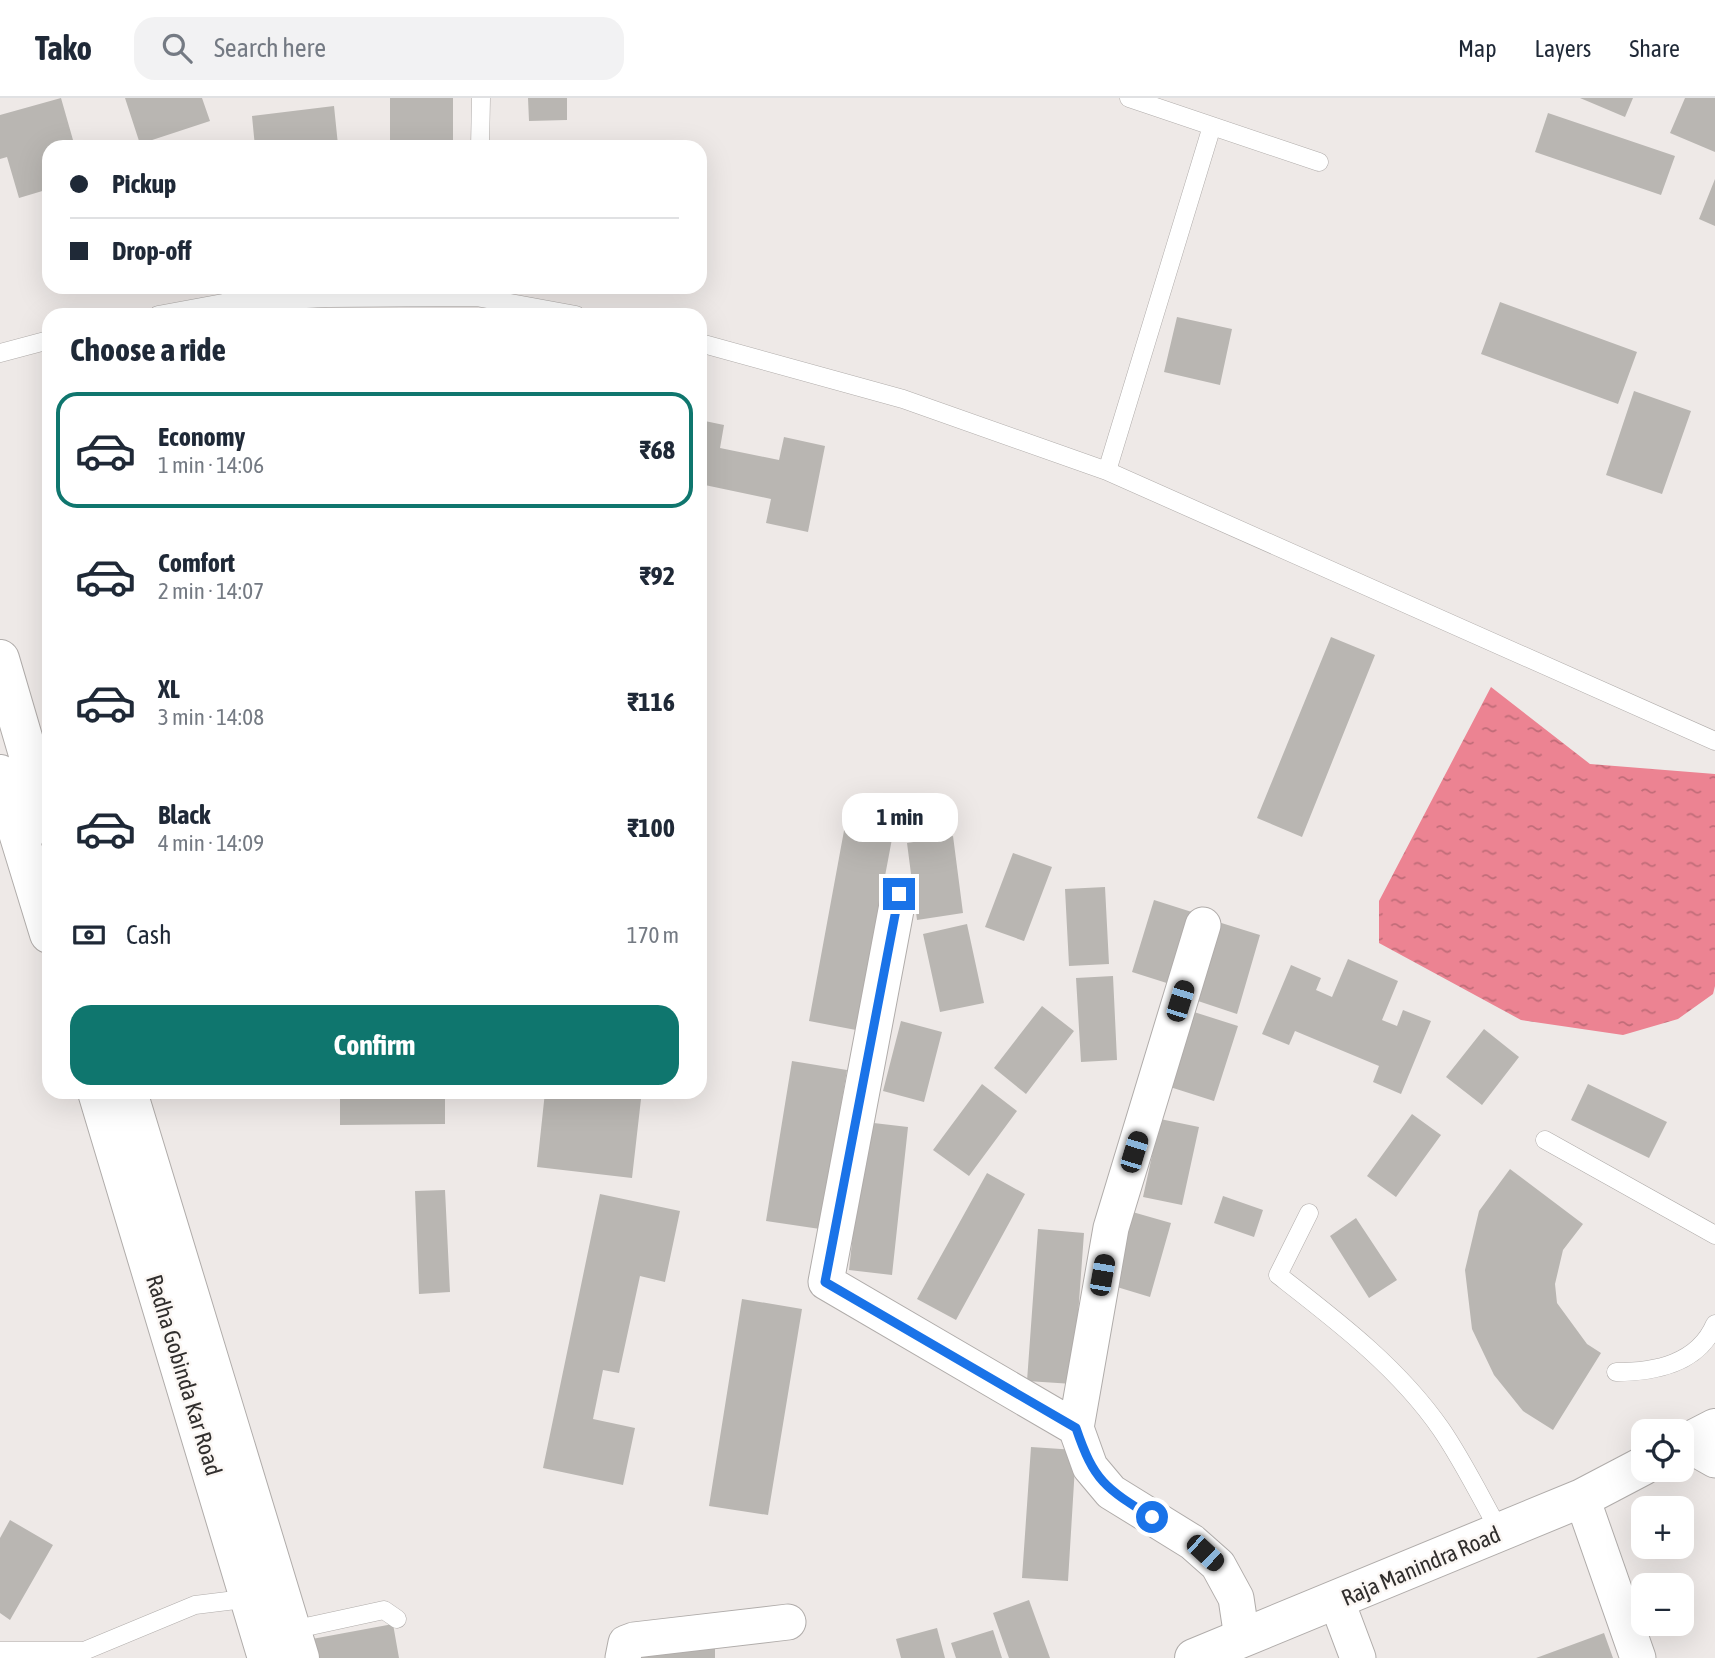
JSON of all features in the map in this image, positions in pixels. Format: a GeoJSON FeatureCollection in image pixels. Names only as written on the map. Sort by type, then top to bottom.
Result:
{"type":"FeatureCollection","features":[{"type":"Feature","properties":{"kind":"main road"},"geometry":{"type":"LineString","coordinates":[[0,659],[42,802]]}},
{"type":"Feature","properties":{"kind":"main road"},"geometry":{"type":"LineString","coordinates":[[0,774],[42,911]]}},
{"type":"Feature","properties":{"kind":"main road","name":"Radha Gobinda Kar Road"},"geometry":{"type":"LineString","coordinates":[[99,1099],[252,1598],[286,1649]]}},
{"type":"Feature","properties":{"kind":"main road"},"geometry":{"type":"LineString","coordinates":[[130,1099],[286,1649]]}},
{"type":"Feature","properties":{"kind":"main road","name":"Raja Manindra Road"},"geometry":{"type":"LineString","coordinates":[[1194,1658],[1337,1602],[1582,1498],[1631,1472]]}},
{"type":"Feature","properties":{"kind":"street"},"geometry":{"type":"LineString","coordinates":[[899,894],[825,1282],[1076,1428]]}},
{"type":"Feature","properties":{"kind":"street"},"geometry":{"type":"LineString","coordinates":[[1203,925],[1111,1228],[1076,1428],[1090,1467],[1111,1492],[1192,1542],[1218,1565],[1236,1598],[1242,1638]]}},
{"type":"Feature","properties":{"kind":"street"},"geometry":{"type":"LineString","coordinates":[[1582,1498],[1638,1658]]}},
{"type":"Feature","properties":{"kind":"street"},"geometry":{"type":"LineString","coordinates":[[1337,1602],[1358,1658]]}},
{"type":"Feature","properties":{"kind":"street"},"geometry":{"type":"LineString","coordinates":[[623,1658],[626,1643],[634,1640],[788,1622]]}},
{"type":"Feature","properties":{"kind":"lane"},"geometry":{"type":"LineString","coordinates":[[480,140],[481,98]]}},
{"type":"Feature","properties":{"kind":"lane"},"geometry":{"type":"LineString","coordinates":[[1129,98],[1319,162]]}},
{"type":"Feature","properties":{"kind":"lane"},"geometry":{"type":"LineString","coordinates":[[1107,471],[1212,126]]}},
{"type":"Feature","properties":{"kind":"lane"},"geometry":{"type":"LineString","coordinates":[[196,308],[223,303],[327,307],[456,294]]}},
{"type":"Feature","properties":{"kind":"lane"},"geometry":{"type":"LineString","coordinates":[[485,294],[546,308]]}},
{"type":"Feature","properties":{"kind":"lane"},"geometry":{"type":"LineString","coordinates":[[0,353],[42,342]]}},
{"type":"Feature","properties":{"kind":"lane"},"geometry":{"type":"LineString","coordinates":[[707,345],[903,399],[1107,471],[1715,741]]}},
{"type":"Feature","properties":{"kind":"lane"},"geometry":{"type":"LineString","coordinates":[[1545,1140],[1715,1235]]}},
{"type":"Feature","properties":{"kind":"lane"},"geometry":{"type":"LineString","coordinates":[[1309,1213],[1278,1275],[1351,1332],[1415,1396],[1442,1430],[1500,1532]]}},
{"type":"Feature","properties":{"kind":"lane"},"geometry":{"type":"LineString","coordinates":[[1616,1373],[1651,1372],[1682,1360],[1713,1338]]}},
{"type":"Feature","properties":{"kind":"lane"},"geometry":{"type":"LineString","coordinates":[[0,1651],[80,1655],[195,1605],[252,1598]]}},
{"type":"Feature","properties":{"kind":"lane"},"geometry":{"type":"LineString","coordinates":[[286,1649],[384,1610],[397,1619]]}},
{"type":"Feature","properties":{"kind":"water"},"geometry":{"type":"Polygon","coordinates":[[[1491,687],[1590,764],[1715,774],[1715,986],[1713,994],[1678,1019],[1623,1035],[1521,1020],[1379,943],[1379,901],[1491,687]]]}},
{"type":"Feature","properties":{"kind":"building"},"geometry":{"type":"Polygon","coordinates":[[[61,98],[73,140],[42,140],[42,191],[19,198],[7,157],[0,159],[0,115],[61,98]]]}},
{"type":"Feature","properties":{"kind":"building"},"geometry":{"type":"Polygon","coordinates":[[[125,98],[202,98],[210,121],[152,140],[139,140],[125,98]]]}},
{"type":"Feature","properties":{"kind":"building"},"geometry":{"type":"Polygon","coordinates":[[[390,98],[453,98],[453,140],[390,140],[390,98]]]}},
{"type":"Feature","properties":{"kind":"building"},"geometry":{"type":"Polygon","coordinates":[[[528,98],[567,98],[567,120],[529,121],[528,98]]]}},
{"type":"Feature","properties":{"kind":"building"},"geometry":{"type":"Polygon","coordinates":[[[1580,98],[1633,98],[1625,117],[1580,98]]]}},
{"type":"Feature","properties":{"kind":"building"},"geometry":{"type":"Polygon","coordinates":[[[1685,98],[1715,98],[1715,152],[1670,133],[1685,98]]]}},
{"type":"Feature","properties":{"kind":"building"},"geometry":{"type":"Polygon","coordinates":[[[334,106],[337,140],[254,140],[252,116],[334,106]]]}},
{"type":"Feature","properties":{"kind":"building"},"geometry":{"type":"Polygon","coordinates":[[[1548,113],[1675,156],[1661,195],[1535,152],[1548,113]]]}},
{"type":"Feature","properties":{"kind":"building"},"geometry":{"type":"Polygon","coordinates":[[[1715,179],[1715,226],[1699,219],[1715,179]]]}},
{"type":"Feature","properties":{"kind":"building"},"geometry":{"type":"Polygon","coordinates":[[[1500,302],[1637,352],[1618,404],[1481,354],[1500,302]]]}},
{"type":"Feature","properties":{"kind":"building"},"geometry":{"type":"Polygon","coordinates":[[[1177,317],[1232,329],[1220,385],[1164,372],[1177,317]]]}},
{"type":"Feature","properties":{"kind":"building"},"geometry":{"type":"Polygon","coordinates":[[[1634,391],[1691,411],[1662,494],[1606,475],[1634,391]]]}},
{"type":"Feature","properties":{"kind":"building"},"geometry":{"type":"Polygon","coordinates":[[[707,421],[724,425],[720,448],[779,460],[784,437],[825,446],[808,532],[766,523],[771,499],[707,485],[707,421]]]}},
{"type":"Feature","properties":{"kind":"building"},"geometry":{"type":"Polygon","coordinates":[[[1331,637],[1375,655],[1302,837],[1257,818],[1331,637]]]}},
{"type":"Feature","properties":{"kind":"building"},"geometry":{"type":"Polygon","coordinates":[[[850,798],[898,807],[856,1030],[809,1021],[850,798]]]}},
{"type":"Feature","properties":{"kind":"building"},"geometry":{"type":"Polygon","coordinates":[[[953,836],[963,913],[917,920],[907,843],[953,836]]]}},
{"type":"Feature","properties":{"kind":"building"},"geometry":{"type":"Polygon","coordinates":[[[1013,853],[1052,867],[1024,941],[985,927],[1013,853]]]}},
{"type":"Feature","properties":{"kind":"building"},"geometry":{"type":"Polygon","coordinates":[[[1105,887],[1109,964],[1069,966],[1065,889],[1105,887]]]}},
{"type":"Feature","properties":{"kind":"building"},"geometry":{"type":"Polygon","coordinates":[[[1154,900],[1195,913],[1173,985],[1132,972],[1154,900]]]}},
{"type":"Feature","properties":{"kind":"building"},"geometry":{"type":"Polygon","coordinates":[[[1215,921],[1260,935],[1237,1014],[1192,999],[1215,921]]]}},
{"type":"Feature","properties":{"kind":"building"},"geometry":{"type":"Polygon","coordinates":[[[967,924],[984,1003],[940,1012],[923,934],[967,924]]]}},
{"type":"Feature","properties":{"kind":"building"},"geometry":{"type":"Polygon","coordinates":[[[1348,959],[1398,981],[1382,1020],[1397,1026],[1403,1010],[1431,1021],[1401,1094],[1373,1082],[1379,1066],[1295,1031],[1289,1045],[1262,1034],[1291,965],[1321,978],[1316,990],[1332,997],[1348,959]]]}},
{"type":"Feature","properties":{"kind":"building"},"geometry":{"type":"Polygon","coordinates":[[[1113,976],[1117,1060],[1081,1062],[1076,978],[1113,976]]]}},
{"type":"Feature","properties":{"kind":"building"},"geometry":{"type":"Polygon","coordinates":[[[1042,1006],[1074,1031],[1026,1094],[994,1068],[1042,1006]]]}},
{"type":"Feature","properties":{"kind":"building"},"geometry":{"type":"Polygon","coordinates":[[[1194,1012],[1238,1026],[1214,1101],[1170,1087],[1194,1012]]]}},
{"type":"Feature","properties":{"kind":"building"},"geometry":{"type":"Polygon","coordinates":[[[901,1021],[942,1032],[924,1102],[883,1091],[901,1021]]]}},
{"type":"Feature","properties":{"kind":"building"},"geometry":{"type":"Polygon","coordinates":[[[1484,1029],[1519,1057],[1482,1105],[1446,1077],[1484,1029]]]}},
{"type":"Feature","properties":{"kind":"building"},"geometry":{"type":"Polygon","coordinates":[[[792,1061],[847,1070],[820,1229],[766,1221],[792,1061]]]}},
{"type":"Feature","properties":{"kind":"building"},"geometry":{"type":"Polygon","coordinates":[[[982,1084],[1017,1111],[969,1176],[933,1150],[982,1084]]]}},
{"type":"Feature","properties":{"kind":"building"},"geometry":{"type":"Polygon","coordinates":[[[1588,1084],[1667,1122],[1649,1158],[1571,1120],[1588,1084]]]}},
{"type":"Feature","properties":{"kind":"building"},"geometry":{"type":"Polygon","coordinates":[[[340,1099],[445,1099],[445,1124],[340,1125],[340,1099]]]}},
{"type":"Feature","properties":{"kind":"building"},"geometry":{"type":"Polygon","coordinates":[[[544,1099],[641,1099],[632,1178],[537,1167],[544,1099]]]}},
{"type":"Feature","properties":{"kind":"building"},"geometry":{"type":"Polygon","coordinates":[[[1412,1114],[1441,1135],[1396,1197],[1367,1176],[1412,1114]]]}},
{"type":"Feature","properties":{"kind":"building"},"geometry":{"type":"Polygon","coordinates":[[[1160,1119],[1199,1127],[1182,1205],[1143,1197],[1160,1119]]]}},
{"type":"Feature","properties":{"kind":"building"},"geometry":{"type":"Polygon","coordinates":[[[865,1122],[908,1127],[892,1275],[849,1270],[865,1122]]]}},
{"type":"Feature","properties":{"kind":"building"},"geometry":{"type":"Polygon","coordinates":[[[1510,1169],[1583,1224],[1563,1250],[1555,1284],[1557,1303],[1587,1344],[1601,1353],[1553,1430],[1523,1411],[1494,1375],[1472,1329],[1465,1270],[1479,1211],[1510,1169]]]}},
{"type":"Feature","properties":{"kind":"building"},"geometry":{"type":"Polygon","coordinates":[[[987,1173],[1025,1194],[956,1320],[917,1299],[987,1173]]]}},
{"type":"Feature","properties":{"kind":"building"},"geometry":{"type":"Polygon","coordinates":[[[445,1190],[450,1292],[419,1294],[415,1191],[445,1190]]]}},
{"type":"Feature","properties":{"kind":"building"},"geometry":{"type":"Polygon","coordinates":[[[600,1194],[680,1211],[665,1282],[640,1276],[619,1373],[603,1370],[593,1419],[635,1428],[623,1485],[543,1468],[600,1194]]]}},
{"type":"Feature","properties":{"kind":"building"},"geometry":{"type":"Polygon","coordinates":[[[1223,1196],[1263,1210],[1254,1237],[1214,1223],[1223,1196]]]}},
{"type":"Feature","properties":{"kind":"building"},"geometry":{"type":"Polygon","coordinates":[[[1129,1211],[1171,1223],[1150,1297],[1107,1284],[1129,1211]]]}},
{"type":"Feature","properties":{"kind":"building"},"geometry":{"type":"Polygon","coordinates":[[[1356,1218],[1397,1280],[1369,1298],[1330,1236],[1356,1218]]]}},
{"type":"Feature","properties":{"kind":"building"},"geometry":{"type":"Polygon","coordinates":[[[1038,1229],[1084,1233],[1073,1384],[1027,1381],[1038,1229]]]}},
{"type":"Feature","properties":{"kind":"building"},"geometry":{"type":"Polygon","coordinates":[[[742,1299],[802,1309],[768,1515],[709,1506],[742,1299]]]}},
{"type":"Feature","properties":{"kind":"building"},"geometry":{"type":"Polygon","coordinates":[[[1031,1447],[1076,1450],[1068,1581],[1022,1578],[1031,1447]]]}},
{"type":"Feature","properties":{"kind":"building"},"geometry":{"type":"Polygon","coordinates":[[[10,1520],[53,1545],[10,1620],[0,1613],[0,1538],[10,1520]]]}},
{"type":"Feature","properties":{"kind":"building"},"geometry":{"type":"Polygon","coordinates":[[[1029,1600],[1050,1658],[1009,1658],[993,1613],[1029,1600]]]}},
{"type":"Feature","properties":{"kind":"building"},"geometry":{"type":"Polygon","coordinates":[[[393,1624],[399,1658],[316,1658],[312,1639],[393,1624]]]}},
{"type":"Feature","properties":{"kind":"building"},"geometry":{"type":"Polygon","coordinates":[[[937,1628],[945,1658],[901,1658],[896,1639],[937,1628]]]}},
{"type":"Feature","properties":{"kind":"building"},"geometry":{"type":"Polygon","coordinates":[[[993,1630],[1002,1658],[956,1658],[951,1643],[993,1630]]]}},
{"type":"Feature","properties":{"kind":"building"},"geometry":{"type":"Polygon","coordinates":[[[1604,1633],[1613,1658],[1536,1658],[1604,1633]]]}},
{"type":"Feature","properties":{"kind":"building"},"geometry":{"type":"Polygon","coordinates":[[[715,1639],[715,1658],[635,1658],[715,1639]]]}},
{"type":"Feature","properties":{"kind":"route"},"geometry":{"type":"LineString","coordinates":[[899,894],[825,1282],[1076,1428],[1090,1467],[1101,1481],[1111,1492],[1152,1517]]}}]}
